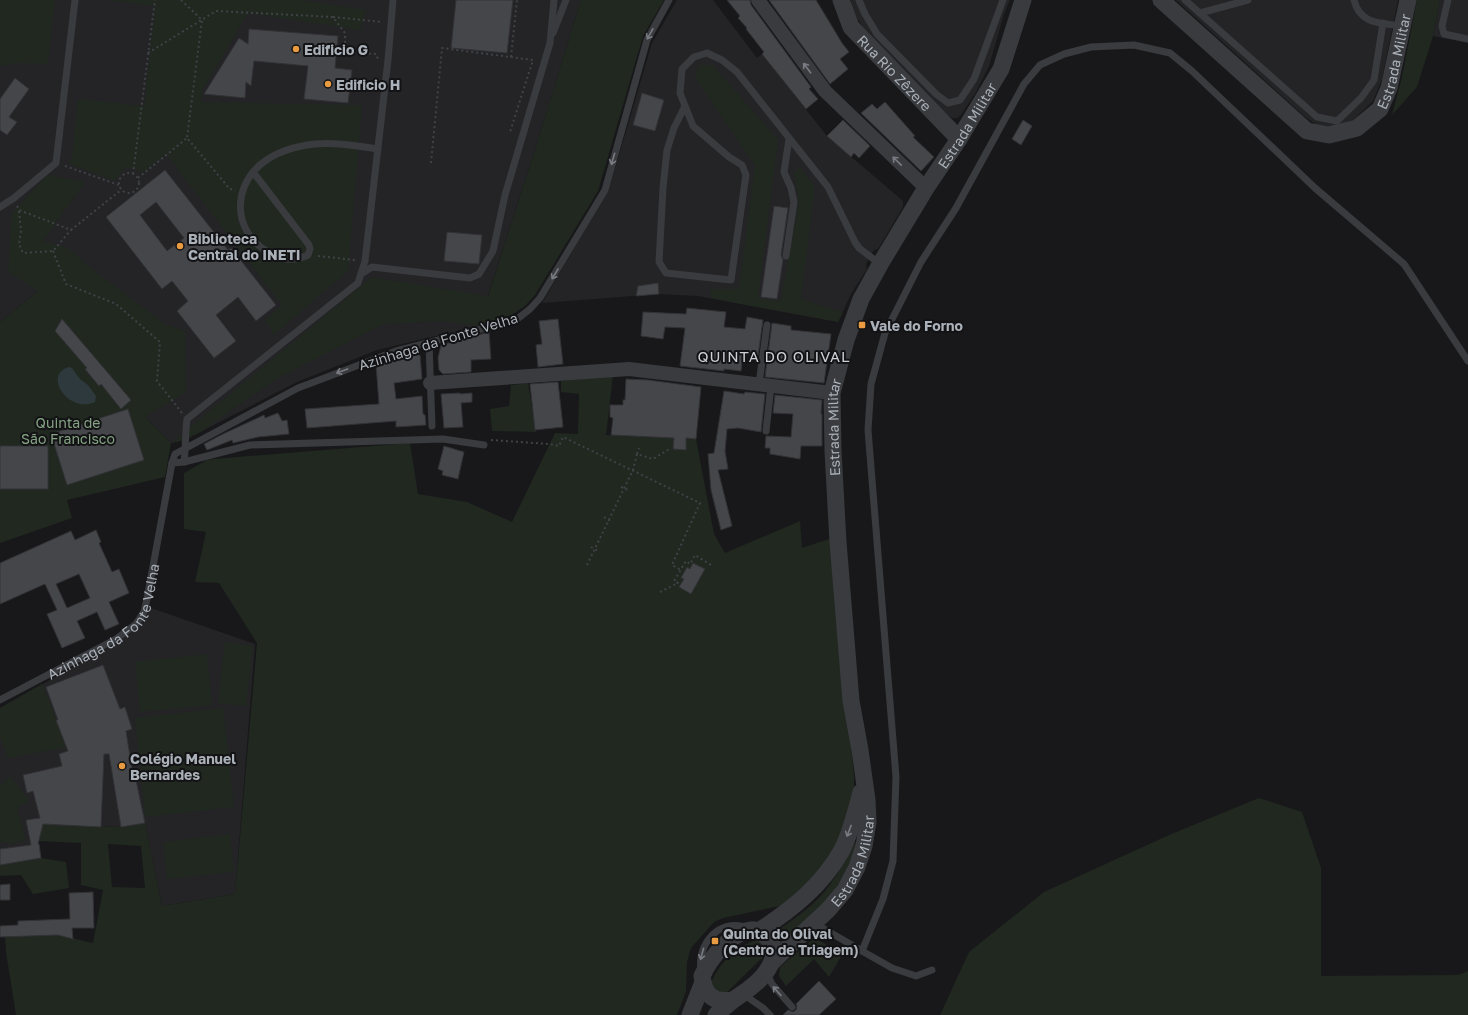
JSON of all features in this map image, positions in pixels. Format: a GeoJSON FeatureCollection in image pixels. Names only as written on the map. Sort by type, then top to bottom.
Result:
{"type":"FeatureCollection","features":[{"type":"Feature","properties":{"kind":"street"},"geometry":{"type":"LineString","coordinates":[[758,0],[824,91],[926,188]]}},
{"type":"Feature","properties":{"kind":"street","name":"Rua Rio Zêzere"},"geometry":{"type":"LineString","coordinates":[[841,0],[851,28],[959,139]]}},
{"type":"Feature","properties":{"kind":"street","name":"Estrada Militar"},"geometry":{"type":"LineString","coordinates":[[716,1015],[753,986],[769,967],[828,910],[845,890],[864,846],[868,822],[867,800],[851,701],[838,542],[833,451],[832,393],[852,321],[861,299],[880,264],[926,188],[959,139],[1001,69],[1022,0]]}},
{"type":"Feature","properties":{"kind":"street","name":"Estrada Militar"},"geometry":{"type":"LineString","coordinates":[[1161,0],[1307,131],[1329,135],[1357,128],[1380,109],[1389,88],[1408,0]]}},
{"type":"Feature","properties":{"kind":"street"},"geometry":{"type":"LineString","coordinates":[[430,383],[629,369],[832,393]]}},
{"type":"Feature","properties":{"kind":"street","name":"Estrada Militar"},"geometry":{"type":"LineString","coordinates":[[690,1015],[702,979],[712,958],[722,947],[745,931],[756,930],[796,905],[822,880],[842,850],[855,817],[864,780]]}},
{"type":"Feature","properties":{"kind":"street"},"geometry":{"type":"LineString","coordinates":[[756,930],[766,936],[775,949],[769,967]]}},
{"type":"Feature","properties":{"kind":"street"},"geometry":{"type":"LineString","coordinates":[[702,979],[706,991],[715,999],[724,1001],[738,997]]}},
{"type":"Feature","properties":{"kind":"lane"},"geometry":{"type":"LineString","coordinates":[[0,207],[14,198],[56,163],[75,0]]}},
{"type":"Feature","properties":{"kind":"lane"},"geometry":{"type":"LineString","coordinates":[[184,462],[187,419],[358,283],[364,261],[378,148],[388,60],[392,0]]}},
{"type":"Feature","properties":{"kind":"lane"},"geometry":{"type":"LineString","coordinates":[[550,43],[554,0]]}},
{"type":"Feature","properties":{"kind":"lane"},"geometry":{"type":"LineString","coordinates":[[361,274],[372,267],[470,278],[479,274],[493,251],[505,195],[550,43],[566,0]]}},
{"type":"Feature","properties":{"kind":"lane","name":"Azinhaga da Fonte Velha"},"geometry":{"type":"LineString","coordinates":[[0,700],[116,639],[136,624],[144,612],[148,599],[172,462],[175,454],[298,388],[396,351],[516,320],[530,309],[540,298],[605,190],[647,40],[669,0]]}},
{"type":"Feature","properties":{"kind":"lane"},"geometry":{"type":"LineString","coordinates":[[859,0],[865,14],[877,34],[936,94],[948,103],[960,100],[974,79],[1003,0]]}},
{"type":"Feature","properties":{"kind":"lane"},"geometry":{"type":"LineString","coordinates":[[1185,0],[1317,117],[1337,121],[1361,98],[1374,80],[1383,23]]}},
{"type":"Feature","properties":{"kind":"lane"},"geometry":{"type":"LineString","coordinates":[[1200,13],[1248,0]]}},
{"type":"Feature","properties":{"kind":"lane"},"geometry":{"type":"LineString","coordinates":[[1354,0],[1362,16],[1371,21],[1403,26]]}},
{"type":"Feature","properties":{"kind":"lane"},"geometry":{"type":"LineString","coordinates":[[1448,0],[1442,26],[1444,34],[1468,39]]}},
{"type":"Feature","properties":{"kind":"lane"},"geometry":{"type":"LineString","coordinates":[[862,951],[884,899],[893,861],[896,778],[868,430],[871,384],[885,333],[921,262],[956,208],[1024,84],[1040,65],[1064,54],[1091,47],[1134,45],[1170,53],[1192,71],[1315,188],[1404,264],[1468,361]]}},
{"type":"Feature","properties":{"kind":"lane"},"geometry":{"type":"LineString","coordinates":[[685,106],[674,128],[667,150],[663,188],[659,262],[666,273],[731,280],[746,175],[742,165],[729,157],[693,126],[680,92],[682,69],[694,57],[707,53],[722,60],[737,72],[828,187],[855,242],[860,248],[880,264]]}},
{"type":"Feature","properties":{"kind":"lane"},"geometry":{"type":"LineString","coordinates":[[786,256],[794,202],[791,188],[784,172],[789,139]]}},
{"type":"Feature","properties":{"kind":"lane"},"geometry":{"type":"LineString","coordinates":[[253,172],[309,245],[310,249],[308,255],[294,260],[279,258],[266,252],[256,244],[243,224],[240,209],[241,195],[246,182],[253,172],[262,163],[273,156],[293,148],[315,144],[332,144],[378,148]]}},
{"type":"Feature","properties":{"kind":"lane"},"geometry":{"type":"LineString","coordinates":[[766,432],[765,385],[767,325]]}},
{"type":"Feature","properties":{"kind":"lane"},"geometry":{"type":"LineString","coordinates":[[429,343],[432,426]]}},
{"type":"Feature","properties":{"kind":"lane"},"geometry":{"type":"LineString","coordinates":[[172,462],[184,462],[250,445],[443,439],[484,445]]}},
{"type":"Feature","properties":{"kind":"lane"},"geometry":{"type":"LineString","coordinates":[[814,923],[892,968],[916,976],[932,970]]}},
{"type":"Feature","properties":{"kind":"lane"},"geometry":{"type":"LineString","coordinates":[[769,967],[772,984],[792,1007]]}},
{"type":"Feature","properties":{"kind":"lane"},"geometry":{"type":"LineString","coordinates":[[738,997],[763,1008],[770,1015]]}},
{"type":"Feature","properties":{"kind":"path"},"geometry":{"type":"LineString","coordinates":[[134,174],[154,0]]}},
{"type":"Feature","properties":{"kind":"path"},"geometry":{"type":"LineString","coordinates":[[181,0],[202,20]]}},
{"type":"Feature","properties":{"kind":"path"},"geometry":{"type":"LineString","coordinates":[[511,57],[517,0]]}},
{"type":"Feature","properties":{"kind":"path"},"geometry":{"type":"LineString","coordinates":[[148,54],[216,11],[333,17],[390,22]]}},
{"type":"Feature","properties":{"kind":"path"},"geometry":{"type":"LineString","coordinates":[[333,17],[345,33],[345,52],[376,54],[378,59],[388,60]]}},
{"type":"Feature","properties":{"kind":"path"},"geometry":{"type":"LineString","coordinates":[[138,178],[187,138],[202,20]]}},
{"type":"Feature","properties":{"kind":"path"},"geometry":{"type":"LineString","coordinates":[[431,163],[442,48],[533,60],[510,132]]}},
{"type":"Feature","properties":{"kind":"path"},"geometry":{"type":"LineString","coordinates":[[187,138],[229,188],[241,195]]}},
{"type":"Feature","properties":{"kind":"path"},"geometry":{"type":"LineString","coordinates":[[56,163],[119,185]]}},
{"type":"Feature","properties":{"kind":"path"},"geometry":{"type":"LineString","coordinates":[[125,174],[134,174],[138,178],[139,185],[135,191],[128,193],[122,190],[119,185],[121,176],[125,174]]}},
{"type":"Feature","properties":{"kind":"path"},"geometry":{"type":"LineString","coordinates":[[14,198],[19,210],[21,231],[19,244],[23,253],[53,250],[71,230],[122,190]]}},
{"type":"Feature","properties":{"kind":"path"},"geometry":{"type":"LineString","coordinates":[[19,210],[71,230]]}},
{"type":"Feature","properties":{"kind":"path"},"geometry":{"type":"LineString","coordinates":[[53,250],[66,284],[116,304],[160,342],[157,381],[187,419]]}},
{"type":"Feature","properties":{"kind":"path"},"geometry":{"type":"LineString","coordinates":[[308,255],[364,261]]}},
{"type":"Feature","properties":{"kind":"path"},"geometry":{"type":"LineString","coordinates":[[484,445],[485,439],[559,446],[563,437],[700,503],[672,565],[681,570]]}},
{"type":"Feature","properties":{"kind":"path"},"geometry":{"type":"LineString","coordinates":[[587,565],[633,470],[639,448]]}},
{"type":"Feature","properties":{"kind":"path"},"geometry":{"type":"LineString","coordinates":[[637,454],[653,459],[671,448]]}},
{"type":"Feature","properties":{"kind":"path"},"geometry":{"type":"LineString","coordinates":[[621,486],[628,490]]}},
{"type":"Feature","properties":{"kind":"path"},"geometry":{"type":"LineString","coordinates":[[604,517],[612,522]]}},
{"type":"Feature","properties":{"kind":"path"},"geometry":{"type":"LineString","coordinates":[[590,547],[598,551]]}},
{"type":"Feature","properties":{"kind":"path"},"geometry":{"type":"LineString","coordinates":[[660,592],[678,583],[674,581],[686,561],[690,564],[695,555],[711,565]]}},
{"type":"Feature","properties":{"kind":"shaded area"},"geometry":{"type":"Polygon","coordinates":[[[0,0],[581,0],[534,153],[478,326],[377,350],[297,382],[185,440],[171,443],[145,417],[38,291],[0,322],[0,0]]]}},
{"type":"Feature","properties":{"kind":"shaded area"},"geometry":{"type":"Polygon","coordinates":[[[677,0],[713,0],[757,58],[762,54],[827,136],[903,201],[903,207],[878,249],[874,250],[870,256],[866,264],[867,269],[851,294],[838,322],[698,296],[659,294],[542,303],[609,189],[652,43],[677,0]]]}},
{"type":"Feature","properties":{"kind":"shaded area"},"geometry":{"type":"Polygon","coordinates":[[[851,0],[1010,0],[1004,14],[989,66],[976,92],[961,115],[957,118],[952,118],[945,114],[864,29],[851,6],[851,0]]]}},
{"type":"Feature","properties":{"kind":"shaded area"},"geometry":{"type":"Polygon","coordinates":[[[1176,0],[1398,0],[1382,79],[1373,101],[1353,120],[1334,127],[1317,125],[1305,117],[1176,0]]]}},
{"type":"Feature","properties":{"kind":"shaded area"},"geometry":{"type":"Polygon","coordinates":[[[1440,0],[1468,0],[1468,43],[1433,36],[1440,0]]]}},
{"type":"Feature","properties":{"kind":"shaded area"},"geometry":{"type":"Polygon","coordinates":[[[69,367],[72,368],[80,379],[88,385],[96,396],[95,402],[85,404],[76,403],[62,392],[58,378],[61,371],[69,367]]]}},
{"type":"Feature","properties":{"kind":"shaded area","name":"Colégio Manuel Bernardes"},"geometry":{"type":"Polygon","coordinates":[[[151,608],[255,644],[235,894],[162,906],[145,823],[121,827],[70,825],[38,841],[41,858],[0,865],[0,708],[118,642],[139,626],[151,608]]]}},
{"type":"Feature","properties":{"kind":"green space"},"geometry":{"type":"Polygon","coordinates":[[[0,0],[55,0],[48,64],[15,63],[0,66],[0,0]]]}},
{"type":"Feature","properties":{"kind":"green space"},"geometry":{"type":"Polygon","coordinates":[[[108,0],[301,0],[366,10],[360,30],[248,13],[203,89],[201,102],[362,105],[348,271],[274,335],[265,320],[282,305],[166,154],[142,173],[133,168],[126,168],[120,173],[115,181],[69,164],[72,156],[78,99],[144,106],[155,6],[108,0]]]}},
{"type":"Feature","properties":{"kind":"green space"},"geometry":{"type":"Polygon","coordinates":[[[581,0],[664,0],[643,36],[598,191],[535,295],[526,305],[512,315],[478,326],[443,321],[384,324],[276,379],[202,431],[185,440],[171,443],[372,277],[488,296],[581,0]]]}},
{"type":"Feature","properties":{"kind":"green space"},"geometry":{"type":"Polygon","coordinates":[[[1417,0],[1440,0],[1433,36],[1417,87],[1392,115],[1402,77],[1417,0]]]}},
{"type":"Feature","properties":{"kind":"green space"},"geometry":{"type":"Polygon","coordinates":[[[700,65],[713,65],[778,140],[758,298],[781,301],[799,202],[794,173],[800,167],[815,187],[801,299],[843,312],[838,322],[710,298],[711,289],[739,289],[755,165],[697,81],[695,73],[700,65]]]}},
{"type":"Feature","properties":{"kind":"green space","name":"Quinta de São Francisco"},"geometry":{"type":"Polygon","coordinates":[[[47,175],[85,182],[43,241],[70,249],[97,273],[165,324],[185,331],[186,392],[145,417],[171,443],[165,477],[67,500],[72,518],[0,543],[0,322],[38,291],[8,272],[12,213],[47,175]]]}},
{"type":"Feature","properties":{"kind":"green space"},"geometry":{"type":"Polygon","coordinates":[[[613,375],[606,435],[696,439],[714,534],[725,553],[800,521],[802,548],[832,538],[854,776],[854,794],[843,832],[823,870],[784,905],[723,918],[714,922],[691,948],[687,962],[686,991],[677,1015],[16,1015],[5,937],[58,935],[93,943],[103,890],[81,885],[81,843],[38,841],[43,824],[121,827],[145,823],[162,906],[235,894],[257,643],[219,583],[195,582],[206,532],[184,529],[184,473],[207,460],[214,459],[410,443],[418,494],[467,502],[512,522],[555,433],[578,434],[579,394],[561,392],[561,381],[613,375]],[[108,844],[112,887],[145,888],[141,846],[108,844]]]}},
{"type":"Feature","properties":{"kind":"green space"},"geometry":{"type":"Polygon","coordinates":[[[528,383],[536,432],[492,431],[490,409],[509,406],[511,385],[528,383]]]}},
{"type":"Feature","properties":{"kind":"green space"},"geometry":{"type":"Polygon","coordinates":[[[225,642],[253,646],[246,706],[218,703],[225,642]]]}},
{"type":"Feature","properties":{"kind":"green space"},"geometry":{"type":"Polygon","coordinates":[[[207,654],[212,705],[140,712],[135,662],[207,654]]]}},
{"type":"Feature","properties":{"kind":"green space"},"geometry":{"type":"Polygon","coordinates":[[[42,684],[68,747],[8,758],[0,738],[0,708],[42,684]]]}},
{"type":"Feature","properties":{"kind":"green space"},"geometry":{"type":"Polygon","coordinates":[[[223,708],[234,807],[145,817],[135,718],[223,708]]]}},
{"type":"Feature","properties":{"kind":"green space"},"geometry":{"type":"Polygon","coordinates":[[[10,776],[29,800],[17,808],[26,840],[9,844],[0,841],[0,785],[10,776]]]}},
{"type":"Feature","properties":{"kind":"green space"},"geometry":{"type":"Polygon","coordinates":[[[1259,798],[1302,812],[1321,868],[1321,976],[1458,975],[1468,971],[1468,1015],[940,1015],[969,952],[1044,892],[1169,835],[1259,798]]]}},
{"type":"Feature","properties":{"kind":"green space"},"geometry":{"type":"Polygon","coordinates":[[[230,834],[234,872],[167,879],[163,842],[230,834]]]}},
{"type":"Feature","properties":{"kind":"green space"},"geometry":{"type":"Polygon","coordinates":[[[855,842],[857,843],[850,863],[842,880],[835,890],[811,917],[784,942],[777,931],[820,897],[845,861],[855,842]]]}},
{"type":"Feature","properties":{"kind":"green space"},"geometry":{"type":"Polygon","coordinates":[[[41,858],[66,862],[69,888],[33,894],[21,875],[0,876],[0,865],[41,858]]]}},
{"type":"Feature","properties":{"kind":"green space"},"geometry":{"type":"Polygon","coordinates":[[[814,938],[843,953],[829,977],[814,959],[786,986],[779,976],[780,967],[814,938]]]}},
{"type":"Feature","properties":{"kind":"green space"},"geometry":{"type":"Polygon","coordinates":[[[757,940],[763,943],[767,953],[726,993],[717,991],[711,983],[724,962],[742,946],[757,940]]]}},
{"type":"Feature","properties":{"kind":"building"},"geometry":{"type":"Polygon","coordinates":[[[456,0],[513,0],[507,53],[451,48],[456,0]]]}},
{"type":"Feature","properties":{"kind":"building"},"geometry":{"type":"Polygon","coordinates":[[[727,0],[750,0],[751,5],[811,87],[809,89],[818,99],[806,109],[762,54],[764,52],[738,18],[740,16],[727,0]]]}},
{"type":"Feature","properties":{"kind":"building"},"geometry":{"type":"Polygon","coordinates":[[[769,0],[816,0],[849,52],[840,59],[848,69],[830,84],[769,0]]]}},
{"type":"Feature","properties":{"kind":"building"},"geometry":{"type":"Polygon","coordinates":[[[249,29],[338,36],[335,68],[352,70],[348,103],[304,99],[308,66],[254,61],[251,86],[246,82],[245,98],[204,94],[239,38],[248,44],[249,29]]]}},
{"type":"Feature","properties":{"kind":"building"},"geometry":{"type":"Polygon","coordinates":[[[15,78],[29,89],[9,117],[17,122],[7,135],[0,130],[0,99],[15,78]]]}},
{"type":"Feature","properties":{"kind":"building"},"geometry":{"type":"Polygon","coordinates":[[[642,93],[664,100],[655,131],[633,125],[642,93]]]}},
{"type":"Feature","properties":{"kind":"building"},"geometry":{"type":"Polygon","coordinates":[[[885,102],[915,136],[913,137],[934,157],[921,171],[861,113],[872,104],[877,109],[885,102]]]}},
{"type":"Feature","properties":{"kind":"building"},"geometry":{"type":"Polygon","coordinates":[[[843,120],[870,146],[859,158],[854,153],[851,157],[827,136],[843,120]]]}},
{"type":"Feature","properties":{"kind":"building"},"geometry":{"type":"Polygon","coordinates":[[[1023,120],[1032,126],[1021,145],[1012,139],[1023,120]]]}},
{"type":"Feature","properties":{"kind":"building"},"geometry":{"type":"Polygon","coordinates":[[[165,170],[228,250],[231,248],[276,305],[256,321],[238,297],[216,315],[236,341],[214,358],[177,311],[188,301],[172,281],[162,289],[106,217],[165,170]],[[156,202],[140,215],[167,251],[184,238],[156,202]]]}},
{"type":"Feature","properties":{"kind":"building"},"geometry":{"type":"Polygon","coordinates":[[[774,206],[788,208],[781,255],[783,260],[777,299],[761,297],[774,206]]]}},
{"type":"Feature","properties":{"kind":"building"},"geometry":{"type":"Polygon","coordinates":[[[447,232],[482,235],[479,264],[444,261],[447,232]]]}},
{"type":"Feature","properties":{"kind":"building"},"geometry":{"type":"Polygon","coordinates":[[[658,283],[659,294],[636,296],[638,286],[658,283]]]}},
{"type":"Feature","properties":{"kind":"building"},"geometry":{"type":"Polygon","coordinates":[[[687,308],[726,312],[724,327],[745,329],[747,317],[763,320],[758,356],[743,354],[741,371],[724,369],[724,371],[680,366],[685,328],[665,327],[663,339],[641,336],[643,312],[686,314],[687,308]]]}},
{"type":"Feature","properties":{"kind":"building"},"geometry":{"type":"Polygon","coordinates":[[[62,319],[131,400],[121,409],[101,384],[99,386],[85,369],[87,368],[55,331],[62,319]]]}},
{"type":"Feature","properties":{"kind":"building"},"geometry":{"type":"Polygon","coordinates":[[[558,319],[563,364],[538,367],[536,345],[542,344],[539,321],[558,319]]]}},
{"type":"Feature","properties":{"kind":"building"},"geometry":{"type":"Polygon","coordinates":[[[772,323],[791,326],[791,330],[831,334],[824,383],[765,377],[772,323]]]}},
{"type":"Feature","properties":{"kind":"building"},"geometry":{"type":"Polygon","coordinates":[[[489,332],[491,359],[471,360],[471,372],[443,374],[439,370],[438,358],[441,345],[489,332]]]}},
{"type":"Feature","properties":{"kind":"building"},"geometry":{"type":"Polygon","coordinates":[[[401,355],[420,355],[422,379],[394,383],[396,399],[422,396],[423,414],[425,415],[426,425],[396,427],[396,421],[307,428],[305,409],[379,404],[376,364],[401,355]]]}},
{"type":"Feature","properties":{"kind":"building"},"geometry":{"type":"Polygon","coordinates":[[[626,379],[648,380],[701,387],[696,439],[686,438],[686,450],[673,449],[674,438],[611,435],[613,418],[610,417],[610,405],[623,405],[623,400],[625,400],[626,379]]]}},
{"type":"Feature","properties":{"kind":"building"},"geometry":{"type":"Polygon","coordinates":[[[558,382],[563,427],[535,430],[530,384],[558,382]]]}},
{"type":"Feature","properties":{"kind":"building"},"geometry":{"type":"Polygon","coordinates":[[[724,391],[744,394],[745,392],[765,394],[761,432],[738,428],[727,429],[725,451],[728,469],[718,470],[732,526],[721,530],[711,490],[708,454],[714,453],[724,391]]]}},
{"type":"Feature","properties":{"kind":"building"},"geometry":{"type":"Polygon","coordinates":[[[472,393],[472,402],[461,403],[463,427],[444,428],[441,394],[472,393]]]}},
{"type":"Feature","properties":{"kind":"building"},"geometry":{"type":"Polygon","coordinates":[[[775,395],[822,400],[822,446],[801,446],[800,459],[770,454],[770,448],[765,448],[766,436],[791,437],[793,414],[773,413],[775,395]]]}},
{"type":"Feature","properties":{"kind":"building"},"geometry":{"type":"Polygon","coordinates":[[[128,409],[144,460],[67,485],[51,434],[128,409]]]}},
{"type":"Feature","properties":{"kind":"building"},"geometry":{"type":"Polygon","coordinates":[[[278,413],[282,421],[287,420],[289,434],[258,437],[233,443],[232,440],[207,450],[204,444],[264,415],[265,418],[278,413]]]}},
{"type":"Feature","properties":{"kind":"building"},"geometry":{"type":"Polygon","coordinates":[[[0,446],[48,446],[48,489],[0,489],[0,446]]]}},
{"type":"Feature","properties":{"kind":"building"},"geometry":{"type":"Polygon","coordinates":[[[444,446],[464,452],[458,479],[442,475],[443,471],[438,469],[444,446]]]}},
{"type":"Feature","properties":{"kind":"building"},"geometry":{"type":"Polygon","coordinates":[[[96,530],[101,542],[99,543],[112,572],[119,569],[129,593],[109,602],[119,624],[105,630],[97,612],[77,621],[85,638],[62,648],[47,614],[57,610],[45,584],[0,604],[0,563],[71,531],[75,540],[96,530]],[[79,574],[56,584],[67,608],[90,598],[79,574]]]}},
{"type":"Feature","properties":{"kind":"building"},"geometry":{"type":"Polygon","coordinates":[[[693,563],[705,569],[691,594],[679,587],[684,579],[681,578],[687,567],[690,569],[693,563]]]}},
{"type":"Feature","properties":{"kind":"building"},"geometry":{"type":"Polygon","coordinates":[[[103,665],[120,709],[125,707],[132,729],[126,731],[133,775],[135,775],[145,823],[121,827],[109,754],[104,754],[101,827],[43,824],[38,844],[41,858],[0,865],[0,849],[31,845],[26,820],[40,818],[33,791],[27,793],[23,775],[62,766],[59,754],[68,751],[56,720],[58,720],[46,687],[103,665]]]}},
{"type":"Feature","properties":{"kind":"building"},"geometry":{"type":"Polygon","coordinates":[[[10,884],[10,900],[0,900],[0,885],[10,884]]]}},
{"type":"Feature","properties":{"kind":"building"},"geometry":{"type":"Polygon","coordinates":[[[93,892],[94,928],[72,928],[73,939],[58,935],[0,937],[0,926],[18,925],[18,921],[70,919],[69,893],[93,892]]]}},
{"type":"Feature","properties":{"kind":"building"},"geometry":{"type":"Polygon","coordinates":[[[819,981],[836,999],[819,1015],[783,1015],[788,1010],[793,1012],[796,1010],[796,1004],[819,981]]]}},
{"type":"Feature","properties":{"kind":"place","name":"Edificio G"},"geometry":{"type":"Point","coordinates":[296,49]}},
{"type":"Feature","properties":{"kind":"place","name":"Edificio H"},"geometry":{"type":"Point","coordinates":[328,84]}},
{"type":"Feature","properties":{"kind":"place","name":"Biblioteca Central do INETI"},"geometry":{"type":"Point","coordinates":[180,246]}},
{"type":"Feature","properties":{"kind":"place","name":"Vale do Forno"},"geometry":{"type":"Point","coordinates":[862,325]}},
{"type":"Feature","properties":{"kind":"place","name":"Colégio Manuel Bernardes"},"geometry":{"type":"Point","coordinates":[122,766]}},
{"type":"Feature","properties":{"kind":"place","name":"Quinta do Olival (Centro de Triagem)"},"geometry":{"type":"Point","coordinates":[715,941]}},
{"type":"Feature","properties":{"kind":"district","name":"QUINTA DO OLIVAL"},"geometry":{"type":"Point","coordinates":[774,356]}}]}
